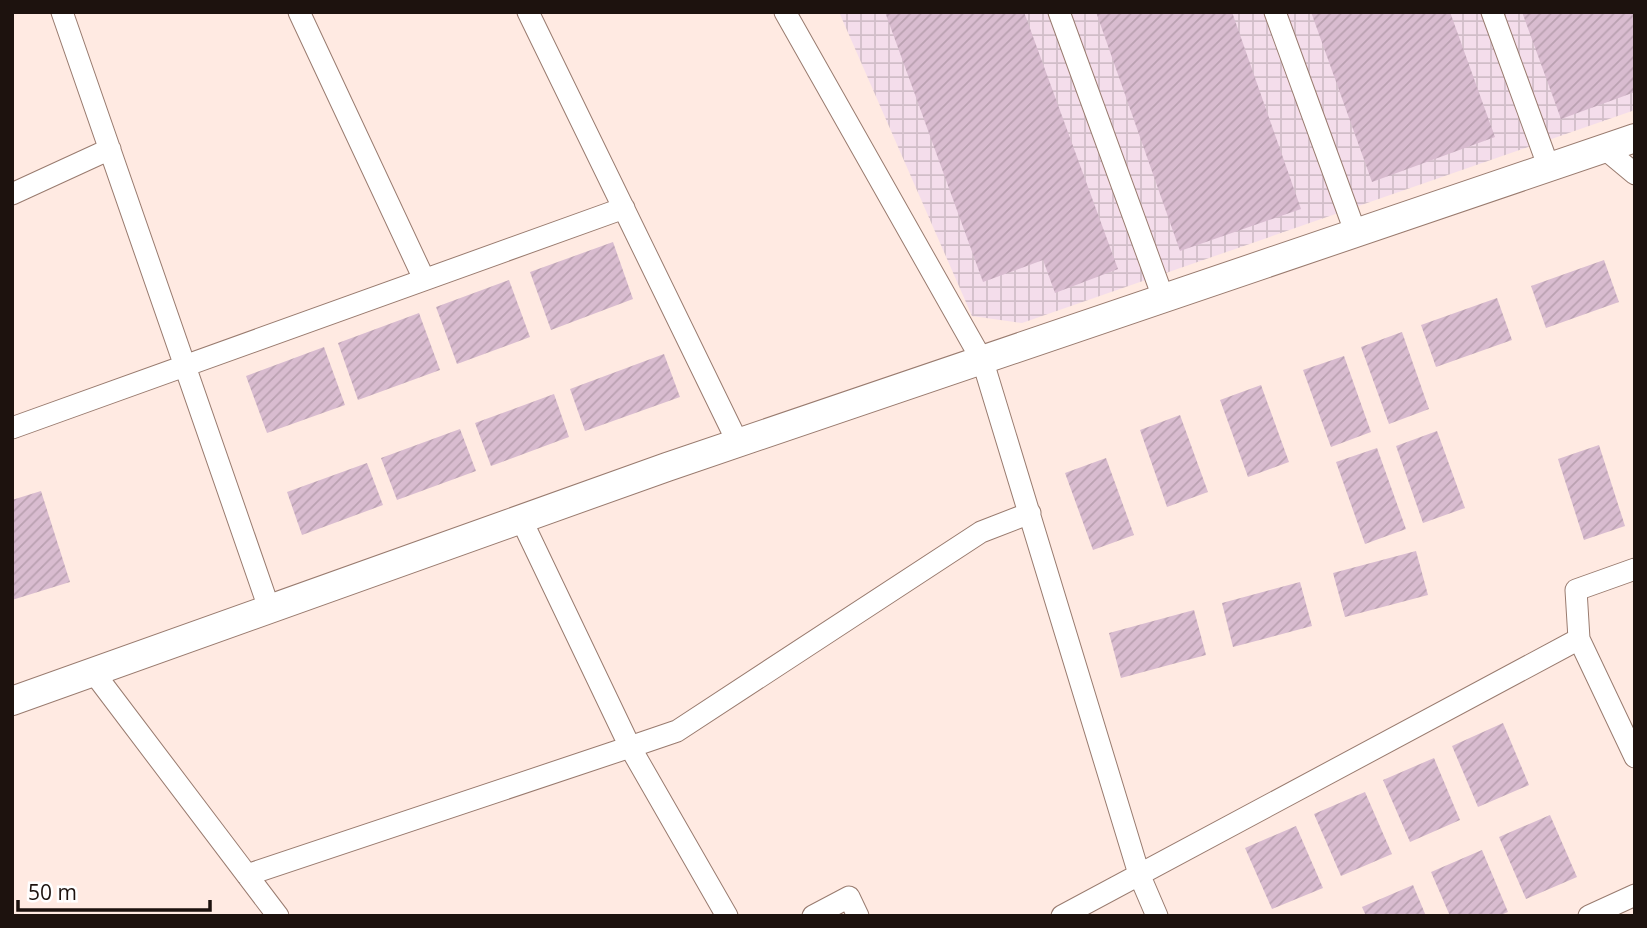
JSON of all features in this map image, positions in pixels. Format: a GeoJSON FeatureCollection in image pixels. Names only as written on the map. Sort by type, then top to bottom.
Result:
{"type":"FeatureCollection","features":[{"type":"Feature","properties":{"kind":"street"},"geometry":{"type":"LineString","coordinates":[[62,12],[270,611]]}},
{"type":"Feature","properties":{"kind":"street"},"geometry":{"type":"LineString","coordinates":[[299,12],[424,279]]}},
{"type":"Feature","properties":{"kind":"street"},"geometry":{"type":"LineString","coordinates":[[528,12],[738,443]]}},
{"type":"Feature","properties":{"kind":"street"},"geometry":{"type":"LineString","coordinates":[[785,12],[984,362],[1139,874],[1157,916]]}},
{"type":"Feature","properties":{"kind":"street"},"geometry":{"type":"LineString","coordinates":[[1059,12],[1164,300]]}},
{"type":"Feature","properties":{"kind":"street"},"geometry":{"type":"LineString","coordinates":[[1275,12],[1356,234]]}},
{"type":"Feature","properties":{"kind":"street"},"geometry":{"type":"LineString","coordinates":[[1492,12],[1549,168]]}},
{"type":"Feature","properties":{"kind":"street"},"geometry":{"type":"LineString","coordinates":[[12,701],[738,443],[984,362],[1635,138]]}},
{"type":"Feature","properties":{"kind":"street"},"geometry":{"type":"LineString","coordinates":[[12,194],[110,149]]}},
{"type":"Feature","properties":{"kind":"street"},"geometry":{"type":"LineString","coordinates":[[1605,149],[1635,174]]}},
{"type":"Feature","properties":{"kind":"street"},"geometry":{"type":"LineString","coordinates":[[12,428],[624,208]]}},
{"type":"Feature","properties":{"kind":"street"},"geometry":{"type":"LineString","coordinates":[[247,875],[677,731],[981,532],[1030,513]]}},
{"type":"Feature","properties":{"kind":"street"},"geometry":{"type":"LineString","coordinates":[[522,521],[630,747],[727,916]]}},
{"type":"Feature","properties":{"kind":"street"},"geometry":{"type":"LineString","coordinates":[[1635,569],[1576,590],[1579,639],[1635,757]]}},
{"type":"Feature","properties":{"kind":"street"},"geometry":{"type":"LineString","coordinates":[[1062,916],[1579,639]]}},
{"type":"Feature","properties":{"kind":"street"},"geometry":{"type":"LineString","coordinates":[[94,673],[278,916]]}},
{"type":"Feature","properties":{"kind":"street"},"geometry":{"type":"LineString","coordinates":[[1589,916],[1635,895]]}},
{"type":"Feature","properties":{"kind":"street"},"geometry":{"type":"LineString","coordinates":[[813,916],[849,897],[858,916]]}},
{"type":"Feature","properties":{"kind":"shaded area"},"geometry":{"type":"Polygon","coordinates":[[[839,12],[1635,12],[1635,110],[1022,323],[972,316],[839,12]]]}},
{"type":"Feature","properties":{"kind":"building"},"geometry":{"type":"Polygon","coordinates":[[[885,12],[1024,12],[1118,269],[1055,293],[1043,260],[983,282],[885,12]]]}},
{"type":"Feature","properties":{"kind":"building"},"geometry":{"type":"Polygon","coordinates":[[[1096,12],[1232,12],[1301,209],[1180,251],[1096,12]]]}},
{"type":"Feature","properties":{"kind":"building"},"geometry":{"type":"Polygon","coordinates":[[[1311,12],[1450,12],[1495,137],[1372,182],[1311,12]]]}},
{"type":"Feature","properties":{"kind":"building"},"geometry":{"type":"Polygon","coordinates":[[[1522,12],[1635,12],[1635,92],[1561,119],[1522,12]]]}},
{"type":"Feature","properties":{"kind":"building"},"geometry":{"type":"Polygon","coordinates":[[[613,242],[633,299],[551,330],[530,272],[613,242]]]}},
{"type":"Feature","properties":{"kind":"building"},"geometry":{"type":"Polygon","coordinates":[[[1604,260],[1619,302],[1546,328],[1531,286],[1604,260]]]}},
{"type":"Feature","properties":{"kind":"building"},"geometry":{"type":"Polygon","coordinates":[[[509,280],[530,337],[457,364],[436,307],[509,280]]]}},
{"type":"Feature","properties":{"kind":"building"},"geometry":{"type":"Polygon","coordinates":[[[1497,298],[1512,340],[1436,367],[1421,325],[1497,298]]]}},
{"type":"Feature","properties":{"kind":"building"},"geometry":{"type":"Polygon","coordinates":[[[419,313],[440,370],[358,400],[338,343],[419,313]]]}},
{"type":"Feature","properties":{"kind":"building"},"geometry":{"type":"Polygon","coordinates":[[[1402,332],[1429,409],[1389,424],[1361,347],[1402,332]]]}},
{"type":"Feature","properties":{"kind":"building"},"geometry":{"type":"Polygon","coordinates":[[[324,347],[345,405],[267,433],[246,376],[324,347]]]}},
{"type":"Feature","properties":{"kind":"building"},"geometry":{"type":"Polygon","coordinates":[[[664,354],[680,397],[585,431],[570,389],[664,354]]]}},
{"type":"Feature","properties":{"kind":"building"},"geometry":{"type":"Polygon","coordinates":[[[1344,356],[1371,432],[1331,447],[1303,370],[1344,356]]]}},
{"type":"Feature","properties":{"kind":"building"},"geometry":{"type":"Polygon","coordinates":[[[1261,385],[1289,462],[1248,477],[1220,400],[1261,385]]]}},
{"type":"Feature","properties":{"kind":"building"},"geometry":{"type":"Polygon","coordinates":[[[554,394],[569,437],[491,466],[475,423],[554,394]]]}},
{"type":"Feature","properties":{"kind":"building"},"geometry":{"type":"Polygon","coordinates":[[[1180,415],[1208,492],[1167,507],[1140,430],[1180,415]]]}},
{"type":"Feature","properties":{"kind":"building"},"geometry":{"type":"Polygon","coordinates":[[[460,429],[476,471],[397,500],[381,458],[460,429]]]}},
{"type":"Feature","properties":{"kind":"building"},"geometry":{"type":"Polygon","coordinates":[[[1437,431],[1465,508],[1423,523],[1396,446],[1437,431]]]}},
{"type":"Feature","properties":{"kind":"building"},"geometry":{"type":"Polygon","coordinates":[[[1599,445],[1625,526],[1584,540],[1558,459],[1599,445]]]}},
{"type":"Feature","properties":{"kind":"building"},"geometry":{"type":"Polygon","coordinates":[[[1377,448],[1406,529],[1365,544],[1336,462],[1377,448]]]}},
{"type":"Feature","properties":{"kind":"building"},"geometry":{"type":"Polygon","coordinates":[[[1106,458],[1134,535],[1093,550],[1065,473],[1106,458]]]}},
{"type":"Feature","properties":{"kind":"building"},"geometry":{"type":"Polygon","coordinates":[[[367,463],[383,505],[302,535],[287,492],[367,463]]]}},
{"type":"Feature","properties":{"kind":"building"},"geometry":{"type":"Polygon","coordinates":[[[41,491],[70,582],[12,600],[12,500],[41,491]]]}},
{"type":"Feature","properties":{"kind":"building"},"geometry":{"type":"Polygon","coordinates":[[[1416,551],[1428,595],[1345,617],[1333,573],[1416,551]]]}},
{"type":"Feature","properties":{"kind":"building"},"geometry":{"type":"Polygon","coordinates":[[[1300,582],[1312,626],[1233,647],[1222,603],[1300,582]]]}},
{"type":"Feature","properties":{"kind":"building"},"geometry":{"type":"Polygon","coordinates":[[[1194,610],[1206,655],[1121,678],[1109,633],[1194,610]]]}},
{"type":"Feature","properties":{"kind":"building"},"geometry":{"type":"Polygon","coordinates":[[[1503,723],[1529,785],[1478,807],[1452,746],[1503,723]]]}},
{"type":"Feature","properties":{"kind":"building"},"geometry":{"type":"Polygon","coordinates":[[[1434,758],[1460,820],[1410,842],[1383,780],[1434,758]]]}},
{"type":"Feature","properties":{"kind":"building"},"geometry":{"type":"Polygon","coordinates":[[[1365,792],[1392,854],[1341,876],[1314,814],[1365,792]]]}},
{"type":"Feature","properties":{"kind":"building"},"geometry":{"type":"Polygon","coordinates":[[[1550,815],[1577,877],[1526,899],[1499,837],[1550,815]]]}},
{"type":"Feature","properties":{"kind":"building"},"geometry":{"type":"Polygon","coordinates":[[[1296,826],[1323,888],[1272,909],[1245,848],[1296,826]]]}},
{"type":"Feature","properties":{"kind":"building"},"geometry":{"type":"Polygon","coordinates":[[[1482,850],[1508,912],[1498,916],[1450,916],[1431,872],[1482,850]]]}},
{"type":"Feature","properties":{"kind":"building"},"geometry":{"type":"Polygon","coordinates":[[[1413,885],[1426,916],[1366,916],[1362,907],[1413,885]]]}}]}
